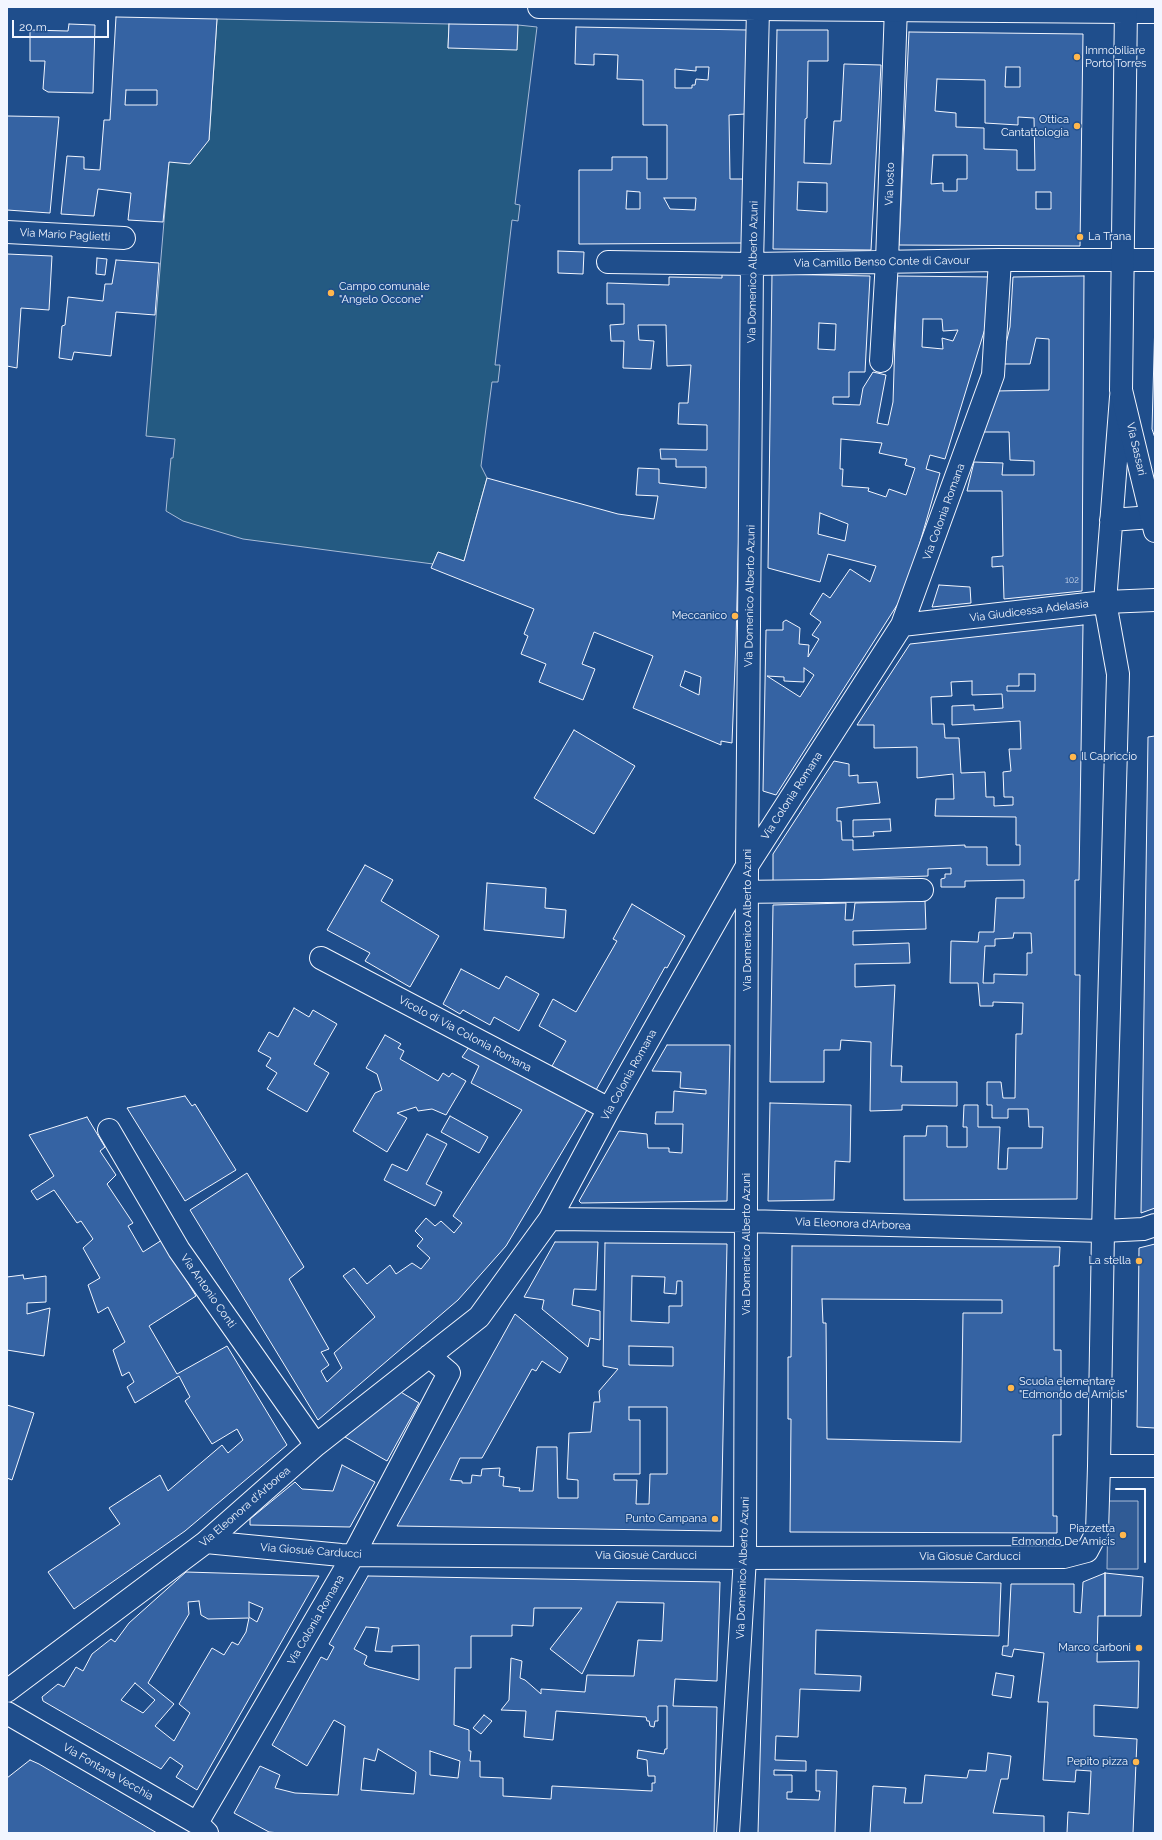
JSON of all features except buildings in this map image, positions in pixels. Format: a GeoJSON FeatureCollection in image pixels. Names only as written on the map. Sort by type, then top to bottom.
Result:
{"type":"FeatureCollection","features":[{"type":"Feature","properties":{"kind":"street"},"geometry":{"type":"LineString","coordinates":[[539,7],[1126,9],[1155,12]]}},
{"type":"Feature","properties":{"kind":"street","name":"Via Domenico Alberto Azuni"},"geometry":{"type":"LineString","coordinates":[[728,1833],[745,1558],[747,1221],[740,892],[747,866],[752,264],[758,8]]}},
{"type":"Feature","properties":{"kind":"street","name":"Via Iosto"},"geometry":{"type":"LineString","coordinates":[[881,361],[887,261],[896,8]]}},
{"type":"Feature","properties":{"kind":"street"},"geometry":{"type":"LineString","coordinates":[[1126,9],[1121,390],[1105,602],[1118,674],[1103,1231],[1099,1466],[1155,1466]]}},
{"type":"Feature","properties":{"kind":"street","name":"Via Mario Paglietti"},"geometry":{"type":"LineString","coordinates":[[7,232],[124,238]]}},
{"type":"Feature","properties":{"kind":"street","name":"Via Colonia Romana"},"geometry":{"type":"LineString","coordinates":[[747,866],[902,626],[993,374],[1000,260]]}},
{"type":"Feature","properties":{"kind":"street","name":"Via Camillo Benso Conte di Cavour"},"geometry":{"type":"LineString","coordinates":[[608,262],[752,264],[887,261],[1155,260]]}},
{"type":"Feature","properties":{"kind":"street","name":"Via Sassari"},"geometry":{"type":"LineString","coordinates":[[1121,390],[1154,524]]}},
{"type":"Feature","properties":{"kind":"street"},"geometry":{"type":"LineString","coordinates":[[1111,520],[1154,524]]}},
{"type":"Feature","properties":{"kind":"street","name":"Via Giudicessa Adelasia"},"geometry":{"type":"LineString","coordinates":[[902,626],[1105,602],[1155,600]]}},
{"type":"Feature","properties":{"kind":"street"},"geometry":{"type":"LineString","coordinates":[[740,892],[922,890]]}},
{"type":"Feature","properties":{"kind":"street","name":"Via Colonia Romana"},"geometry":{"type":"LineString","coordinates":[[479,1317],[550,1219],[609,1109],[740,892]]}},
{"type":"Feature","properties":{"kind":"street","name":"Vicolo di Via Colonia Romana"},"geometry":{"type":"LineString","coordinates":[[321,958],[609,1109]]}},
{"type":"Feature","properties":{"kind":"street","name":"Via Antonio Conti"},"geometry":{"type":"LineString","coordinates":[[109,1130],[179,1250],[316,1445]]}},
{"type":"Feature","properties":{"kind":"street","name":"Via Eleonora d'Arborea"},"geometry":{"type":"LineString","coordinates":[[550,1219],[747,1221],[1103,1231],[1143,1229],[1155,1225]]}},
{"type":"Feature","properties":{"kind":"street","name":"Via Eleonora d'Arborea"},"geometry":{"type":"LineString","coordinates":[[7,1691],[206,1542],[316,1445],[479,1317]]}},
{"type":"Feature","properties":{"kind":"street","name":"Via Colonia Romana"},"geometry":{"type":"LineString","coordinates":[[202,1828],[354,1554],[450,1373],[429,1356]]}},
{"type":"Feature","properties":{"kind":"street","name":"Via Giosuè Carducci"},"geometry":{"type":"LineString","coordinates":[[206,1542],[341,1555],[745,1558],[1064,1557],[1087,1551],[1097,1532],[1099,1466]]}},
{"type":"Feature","properties":{"kind":"street","name":"Via Fontana Vecchia"},"geometry":{"type":"LineString","coordinates":[[7,1713],[202,1828]]}},
{"type":"Feature","properties":{"kind":"shaded area","name":"Campo comunale \"Angelo Occone\""},"geometry":{"type":"Polygon","coordinates":[[[217,19],[449,24],[448,48],[518,25],[537,27],[515,204],[520,205],[518,221],[512,220],[495,365],[500,365],[498,382],[492,382],[481,466],[487,478],[464,561],[438,552],[433,564],[243,539],[183,521],[166,511],[171,458],[173,458],[175,439],[146,436],[169,162],[209,140],[217,19]]]}},
{"type":"Feature","properties":{"kind":"shaded area","name":"Piazzetta Edmondo De Amicis"},"geometry":{"type":"Polygon","coordinates":[[[1108,1501],[1138,1501],[1138,1569],[1107,1569],[1108,1501]]]}},
{"type":"Feature","properties":{"kind":"wall"},"geometry":{"type":"LineString","coordinates":[[1116,1489],[1145,1489],[1145,1562]]}},
{"type":"Feature","properties":{"kind":"place","name":"Immobiliare Porto Torres"},"geometry":{"type":"Point","coordinates":[1077,57]}},
{"type":"Feature","properties":{"kind":"place","name":"Ottica Cantattologia"},"geometry":{"type":"Point","coordinates":[1077,126]}},
{"type":"Feature","properties":{"kind":"place","name":"La Trana"},"geometry":{"type":"Point","coordinates":[1080,237]}},
{"type":"Feature","properties":{"kind":"place","name":"Campo comunale \"Angelo Occone\""},"geometry":{"type":"Point","coordinates":[331,293]}},
{"type":"Feature","properties":{"kind":"place","name":"Meccanico"},"geometry":{"type":"Point","coordinates":[735,616]}},
{"type":"Feature","properties":{"kind":"place","name":"Il Capriccio"},"geometry":{"type":"Point","coordinates":[1073,757]}},
{"type":"Feature","properties":{"kind":"place","name":"La stella"},"geometry":{"type":"Point","coordinates":[1139,1261]}},
{"type":"Feature","properties":{"kind":"place","name":"Scuola elementare \"Edmondo de Amicis\""},"geometry":{"type":"Point","coordinates":[1011,1388]}},
{"type":"Feature","properties":{"kind":"place","name":"Punto Campana"},"geometry":{"type":"Point","coordinates":[715,1519]}},
{"type":"Feature","properties":{"kind":"place","name":"Piazzetta Edmondo De Amicis"},"geometry":{"type":"Point","coordinates":[1123,1535]}},
{"type":"Feature","properties":{"kind":"place","name":"Marco carboni"},"geometry":{"type":"Point","coordinates":[1139,1648]}},
{"type":"Feature","properties":{"kind":"place","name":"Pepito pizza"},"geometry":{"type":"Point","coordinates":[1136,1762]}}]}
